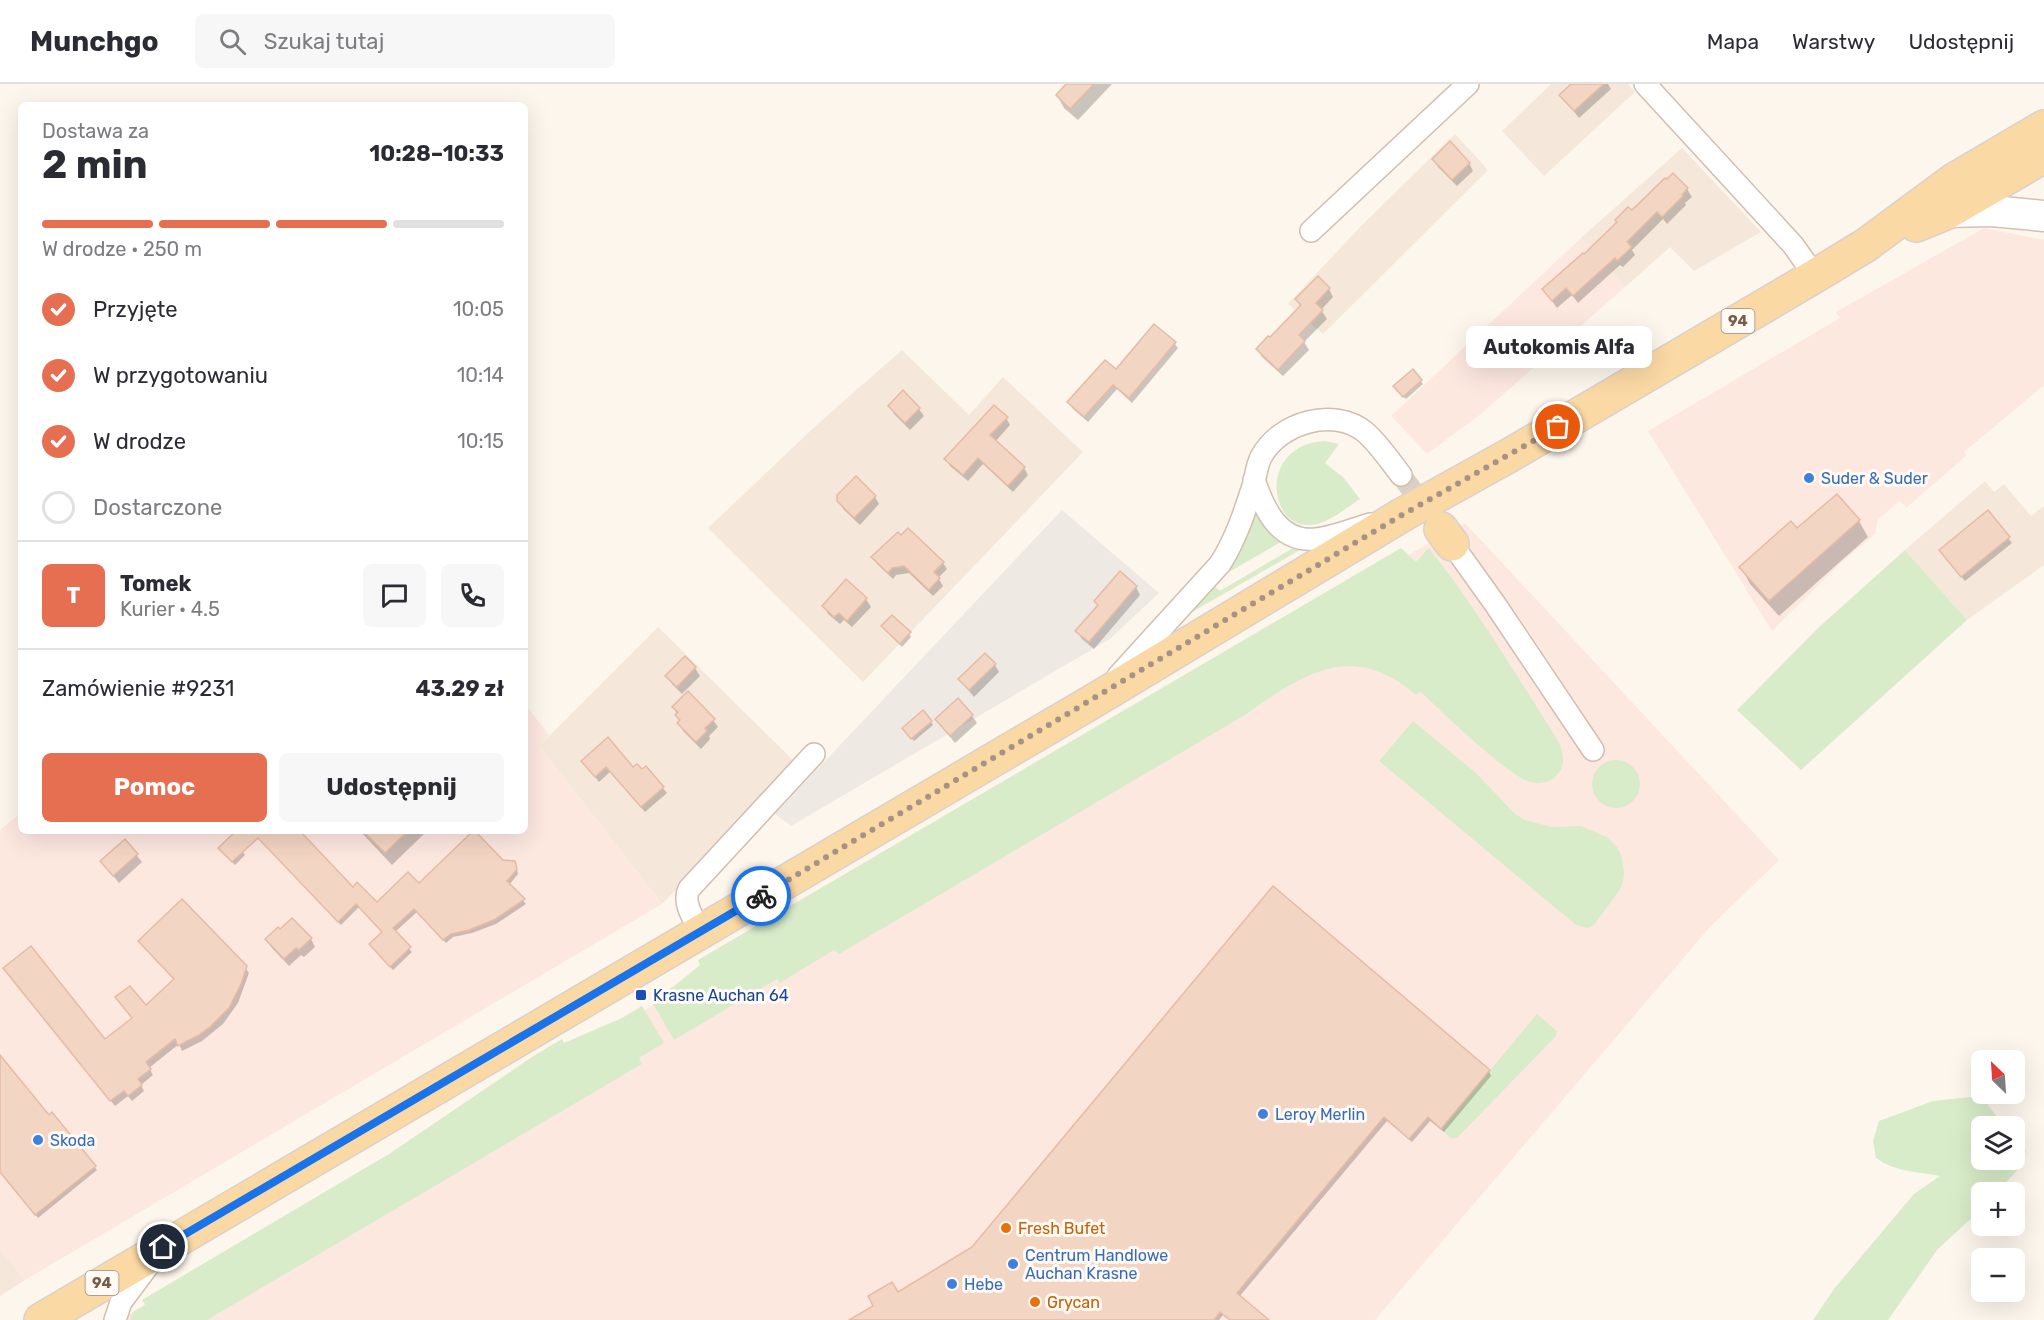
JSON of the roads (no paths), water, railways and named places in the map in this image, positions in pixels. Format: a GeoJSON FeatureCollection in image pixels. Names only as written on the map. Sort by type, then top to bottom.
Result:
{"type":"FeatureCollection","features":[{"type":"Feature","properties":{"kind":"main road","name":"94"},"geometry":{"type":"LineString","coordinates":[[1866,245],[1948,212],[2009,177],[2037,141]]}},
{"type":"Feature","properties":{"kind":"main road","name":"94"},"geometry":{"type":"LineString","coordinates":[[41,1320],[1100,697],[1402,515],[1510,455],[1815,276],[1866,245],[1954,180],[2037,141]]}},
{"type":"Feature","properties":{"kind":"street"},"geometry":{"type":"LineString","coordinates":[[1311,231],[1468,84]]}},
{"type":"Feature","properties":{"kind":"street"},"geometry":{"type":"LineString","coordinates":[[1645,84],[1793,245],[1815,276]]}},
{"type":"Feature","properties":{"kind":"street"},"geometry":{"type":"LineString","coordinates":[[1954,180],[1979,176],[2009,177],[2032,210],[2044,216]]}},
{"type":"Feature","properties":{"kind":"street"},"geometry":{"type":"LineString","coordinates":[[1948,212],[1992,211],[2044,216]]}},
{"type":"Feature","properties":{"kind":"street"},"geometry":{"type":"LineString","coordinates":[[1100,697],[1220,564],[1234,539],[1261,458],[1277,437],[1301,424],[1320,420],[1341,421],[1364,431],[1401,475]]}},
{"type":"Feature","properties":{"kind":"street"},"geometry":{"type":"LineString","coordinates":[[1254,480],[1264,507],[1274,522],[1280,528],[1306,539],[1317,539],[1402,515]]}},
{"type":"Feature","properties":{"kind":"street"},"geometry":{"type":"LineString","coordinates":[[1446,536],[1495,604],[1593,750]]}},
{"type":"Feature","properties":{"kind":"street"},"geometry":{"type":"LineString","coordinates":[[701,932],[687,903],[686,896],[689,889],[814,754]]}},
{"type":"Feature","properties":{"kind":"street"},"geometry":{"type":"LineString","coordinates":[[115,1320],[121,1302],[163,1247]]}},
{"type":"Feature","properties":{"kind":"tunnel"},"geometry":{"type":"LineString","coordinates":[[1401,475],[1429,513]]}},
{"type":"Feature","properties":{"kind":"place","name":"Autokomis Alfa"},"geometry":{"type":"Point","coordinates":[1558,427]}},
{"type":"Feature","properties":{"kind":"place","name":"Suder & Suder"},"geometry":{"type":"Point","coordinates":[1809,478]}},
{"type":"Feature","properties":{"kind":"place","name":"Krasne Auchan 64"},"geometry":{"type":"Point","coordinates":[641,995]}},
{"type":"Feature","properties":{"kind":"place","name":"Leroy Merlin"},"geometry":{"type":"Point","coordinates":[1263,1114]}},
{"type":"Feature","properties":{"kind":"place","name":"Skoda"},"geometry":{"type":"Point","coordinates":[38,1140]}},
{"type":"Feature","properties":{"kind":"place","name":"Fresh Bufet"},"geometry":{"type":"Point","coordinates":[1006,1228]}},
{"type":"Feature","properties":{"kind":"place","name":"Centrum Handlowe Auchan Krasne"},"geometry":{"type":"Point","coordinates":[1013,1264]}},
{"type":"Feature","properties":{"kind":"place","name":"Hebe"},"geometry":{"type":"Point","coordinates":[952,1284]}},
{"type":"Feature","properties":{"kind":"place","name":"Grycan"},"geometry":{"type":"Point","coordinates":[1035,1302]}}]}
